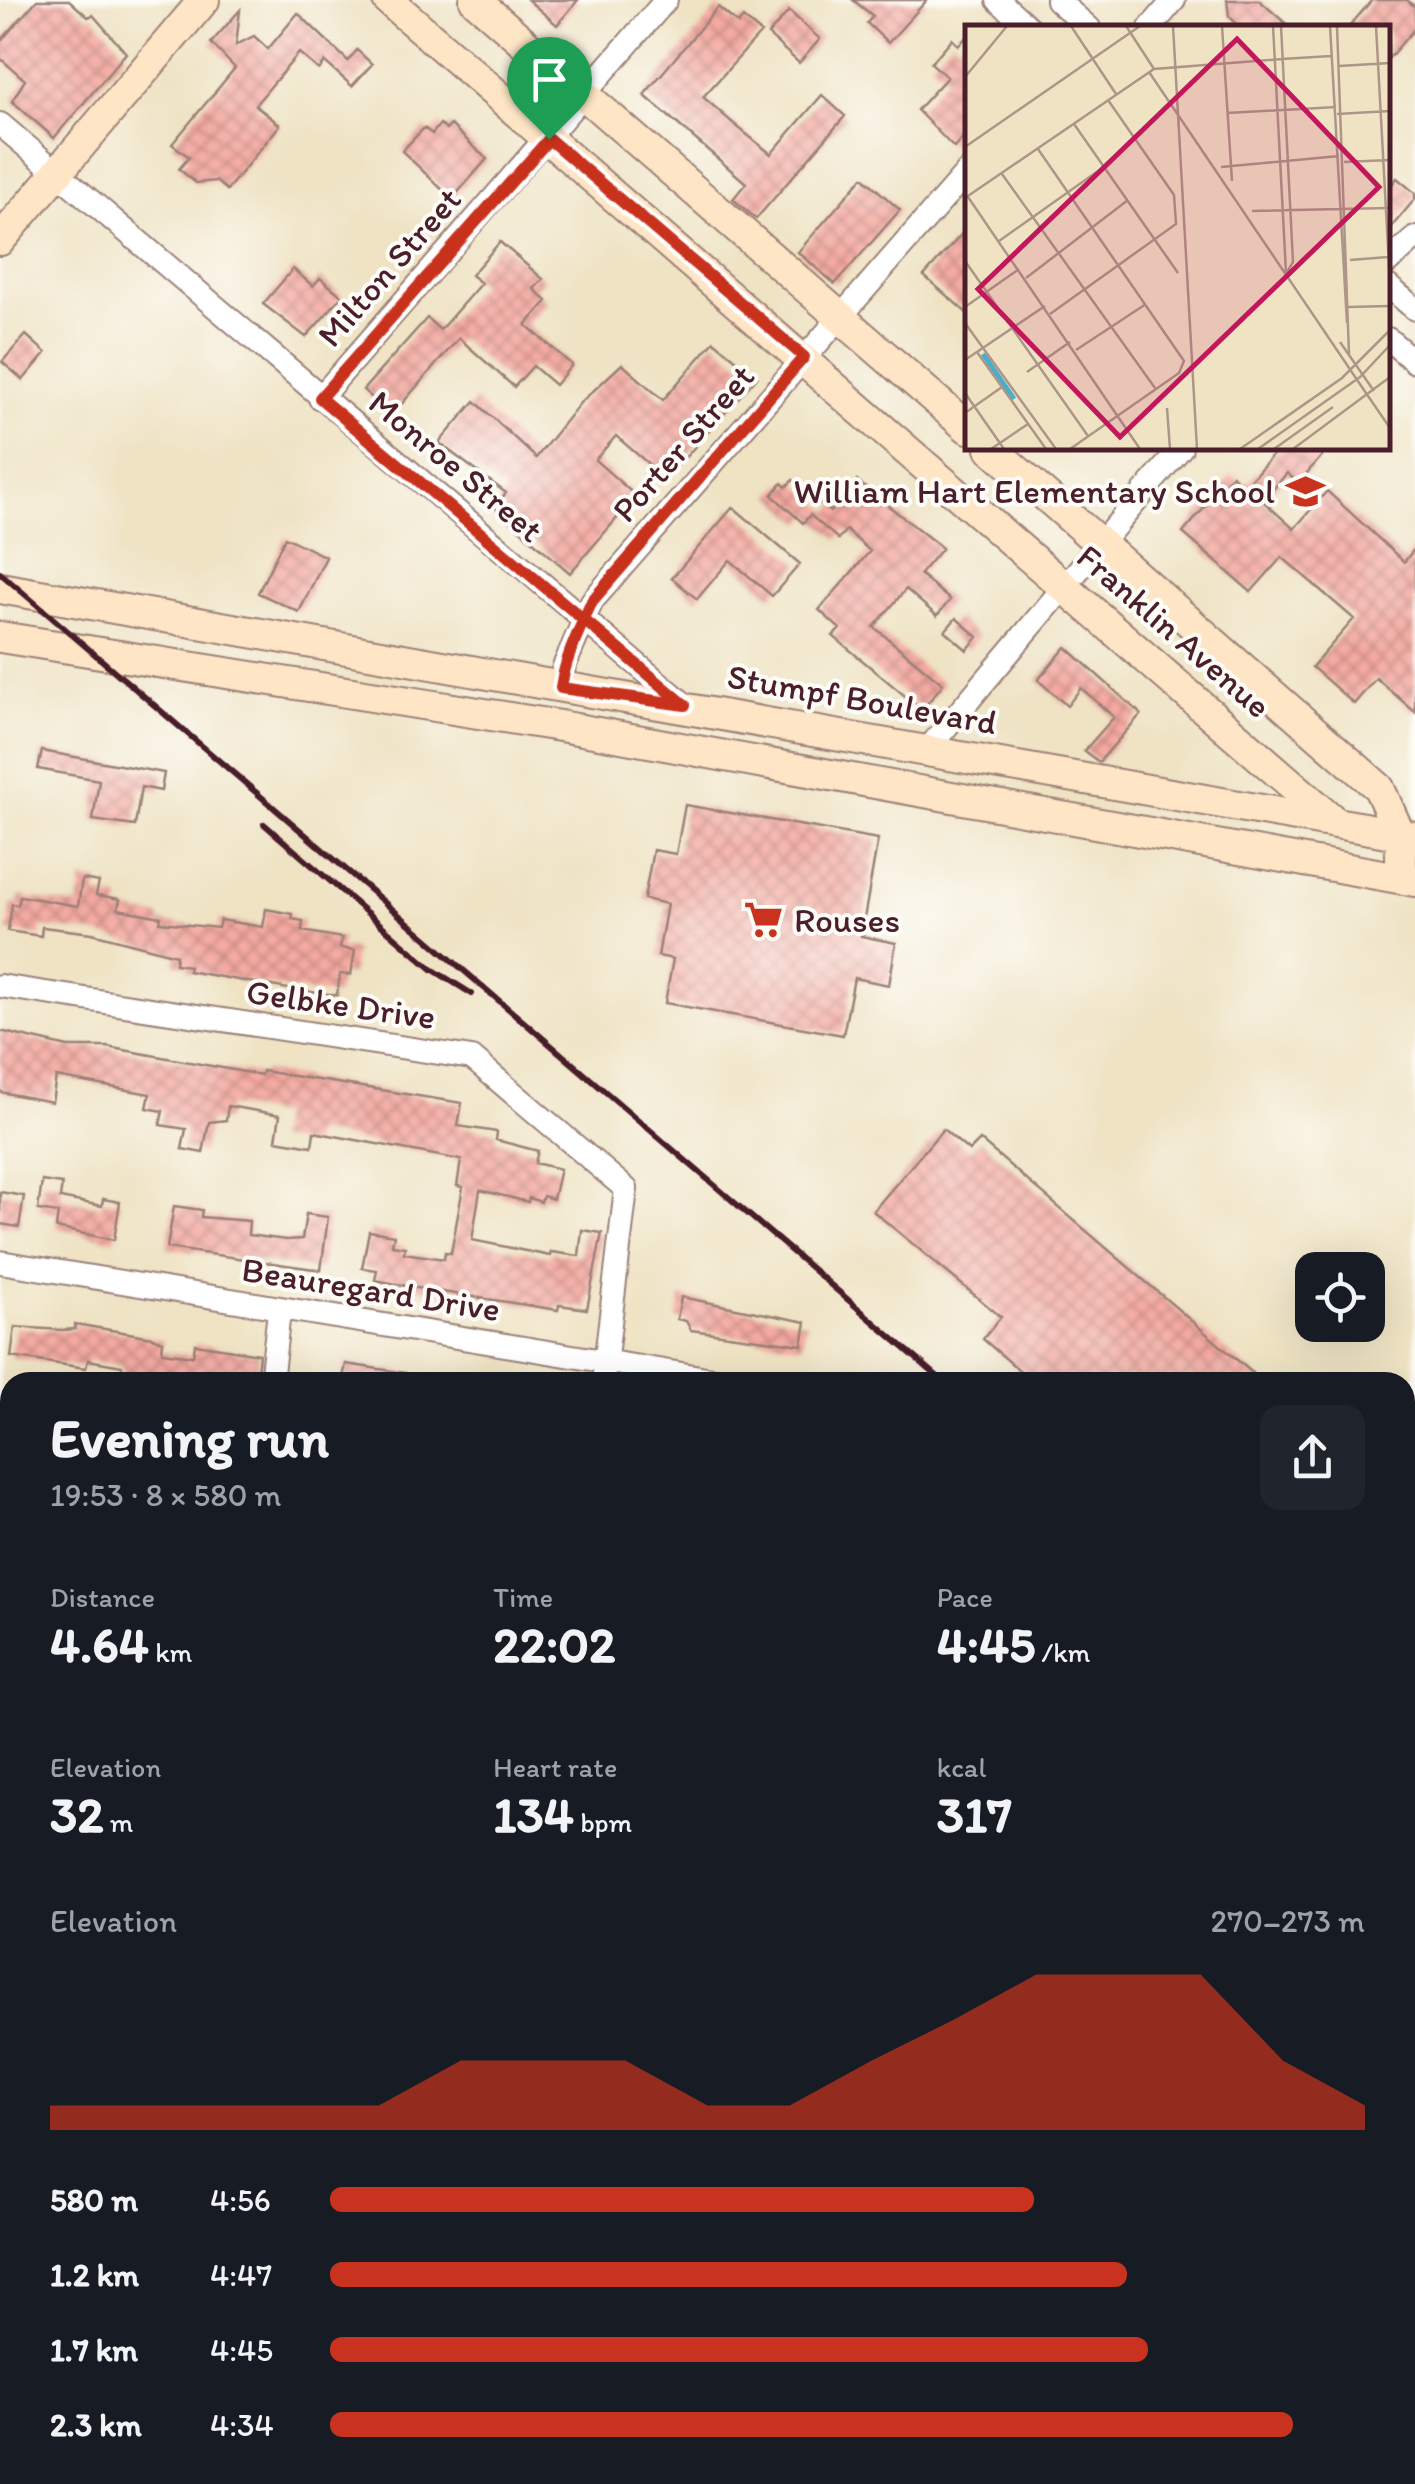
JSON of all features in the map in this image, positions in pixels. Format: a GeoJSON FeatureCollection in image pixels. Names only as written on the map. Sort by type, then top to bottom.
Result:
{"type":"FeatureCollection","features":[{"type":"Feature","properties":{"kind":"main road"},"geometry":{"type":"LineString","coordinates":[[0,240],[204,0]]}},
{"type":"Feature","properties":{"kind":"main road","name":"Franklin Avenue"},"geometry":{"type":"LineString","coordinates":[[388,0],[804,357],[1336,823],[1409,880]]}},
{"type":"Feature","properties":{"kind":"main road"},"geometry":{"type":"LineString","coordinates":[[475,0],[965,425]]}},
{"type":"Feature","properties":{"kind":"main road","name":"Franklin Avenue"},"geometry":{"type":"LineString","coordinates":[[993,450],[1379,788],[1407,836],[1409,880]]}},
{"type":"Feature","properties":{"kind":"main road","name":"Stumpf Boulevard"},"geometry":{"type":"LineString","coordinates":[[0,588],[561,688],[685,705],[1407,836]]}},
{"type":"Feature","properties":{"kind":"main road"},"geometry":{"type":"LineString","coordinates":[[0,636],[560,726],[1409,880]]}},
{"type":"Feature","properties":{"kind":"street","name":"Milton Street"},"geometry":{"type":"LineString","coordinates":[[320,398],[666,0]]}},
{"type":"Feature","properties":{"kind":"street"},"geometry":{"type":"LineString","coordinates":[[998,0],[1026,25]]}},
{"type":"Feature","properties":{"kind":"street"},"geometry":{"type":"LineString","coordinates":[[1057,0],[1086,25]]}},
{"type":"Feature","properties":{"kind":"street"},"geometry":{"type":"LineString","coordinates":[[1153,25],[1174,0]]}},
{"type":"Feature","properties":{"kind":"street","name":"Monroe Street"},"geometry":{"type":"LineString","coordinates":[[0,124],[685,705]]}},
{"type":"Feature","properties":{"kind":"street","name":"Porter Street"},"geometry":{"type":"LineString","coordinates":[[561,688],[592,601],[965,174]]}},
{"type":"Feature","properties":{"kind":"street"},"geometry":{"type":"LineString","coordinates":[[1390,260],[1415,238]]}},
{"type":"Feature","properties":{"kind":"street"},"geometry":{"type":"LineString","coordinates":[[1390,288],[1415,309]]}},
{"type":"Feature","properties":{"kind":"street"},"geometry":{"type":"LineString","coordinates":[[1390,341],[1415,362]]}},
{"type":"Feature","properties":{"kind":"street"},"geometry":{"type":"LineString","coordinates":[[927,750],[1179,450]]}},
{"type":"Feature","properties":{"kind":"street","name":"Gelbke Drive"},"geometry":{"type":"LineString","coordinates":[[0,986],[472,1058],[626,1189],[604,1372]]}},
{"type":"Feature","properties":{"kind":"street","name":"Beauregard Drive"},"geometry":{"type":"LineString","coordinates":[[0,1262],[604,1372]]}},
{"type":"Feature","properties":{"kind":"street"},"geometry":{"type":"LineString","coordinates":[[272,1372],[279,1310]]}},
{"type":"Feature","properties":{"kind":"building"},"geometry":{"type":"Polygon","coordinates":[[[37,0],[69,0],[88,17],[93,15],[126,53],[54,138],[12,101],[25,80],[0,58],[0,42],[37,0]]]}},
{"type":"Feature","properties":{"kind":"building"},"geometry":{"type":"Polygon","coordinates":[[[528,0],[578,0],[557,25],[528,0]]]}},
{"type":"Feature","properties":{"kind":"building"},"geometry":{"type":"Polygon","coordinates":[[[853,0],[927,0],[888,43],[867,23],[873,16],[853,0]]]}},
{"type":"Feature","properties":{"kind":"building"},"geometry":{"type":"Polygon","coordinates":[[[1227,0],[1259,0],[1288,25],[1238,25],[1229,16],[1227,0]]]}},
{"type":"Feature","properties":{"kind":"building"},"geometry":{"type":"Polygon","coordinates":[[[1372,0],[1407,0],[1415,7],[1415,28],[1390,57],[1390,25],[1351,25],[1372,0]]]}},
{"type":"Feature","properties":{"kind":"building"},"geometry":{"type":"Polygon","coordinates":[[[718,7],[738,24],[743,18],[761,33],[703,97],[734,124],[771,154],[822,95],[845,116],[756,219],[733,199],[746,183],[644,95],[718,7]]]}},
{"type":"Feature","properties":{"kind":"building"},"geometry":{"type":"Polygon","coordinates":[[[240,10],[236,45],[254,36],[268,49],[298,13],[348,61],[357,50],[372,64],[352,86],[325,62],[319,70],[299,53],[255,105],[280,125],[227,190],[216,181],[196,183],[179,169],[189,157],[172,144],[235,68],[211,43],[240,10]]]}},
{"type":"Feature","properties":{"kind":"building"},"geometry":{"type":"Polygon","coordinates":[[[789,11],[820,39],[799,63],[768,35],[789,11]]]}},
{"type":"Feature","properties":{"kind":"building"},"geometry":{"type":"Polygon","coordinates":[[[952,39],[958,45],[965,39],[965,135],[954,148],[917,110],[947,77],[931,63],[952,39]]]}},
{"type":"Feature","properties":{"kind":"building"},"geometry":{"type":"Polygon","coordinates":[[[440,124],[446,130],[451,125],[487,159],[452,199],[402,151],[424,128],[432,134],[440,124]]]}},
{"type":"Feature","properties":{"kind":"building"},"geometry":{"type":"Polygon","coordinates":[[[863,177],[900,210],[835,284],[798,252],[863,177]]]}},
{"type":"Feature","properties":{"kind":"building"},"geometry":{"type":"Polygon","coordinates":[[[1397,178],[1415,193],[1415,199],[1390,229],[1390,187],[1397,178]]]}},
{"type":"Feature","properties":{"kind":"building"},"geometry":{"type":"Polygon","coordinates":[[[965,230],[965,311],[924,276],[965,230]]]}},
{"type":"Feature","properties":{"kind":"building"},"geometry":{"type":"Polygon","coordinates":[[[500,242],[543,279],[534,289],[547,301],[526,325],[572,365],[555,385],[533,366],[514,387],[459,338],[392,415],[363,390],[427,318],[440,330],[481,283],[471,275],[500,242]]]}},
{"type":"Feature","properties":{"kind":"building"},"geometry":{"type":"Polygon","coordinates":[[[293,269],[313,286],[320,278],[342,296],[306,337],[263,304],[293,269]]]}},
{"type":"Feature","properties":{"kind":"building"},"geometry":{"type":"Polygon","coordinates":[[[26,335],[46,353],[23,380],[2,362],[26,335]]]}},
{"type":"Feature","properties":{"kind":"building"},"geometry":{"type":"Polygon","coordinates":[[[714,341],[757,377],[666,479],[616,436],[595,460],[636,496],[570,573],[494,507],[506,493],[439,443],[475,401],[536,458],[580,403],[622,364],[663,400],[714,341]]]}},
{"type":"Feature","properties":{"kind":"building"},"geometry":{"type":"Polygon","coordinates":[[[1277,450],[1327,450],[1298,483],[1287,473],[1263,501],[1294,529],[1327,491],[1404,562],[1415,548],[1415,712],[1376,678],[1354,704],[1312,667],[1354,619],[1282,557],[1251,592],[1183,533],[1232,475],[1245,486],[1277,450]]]}},
{"type":"Feature","properties":{"kind":"building"},"geometry":{"type":"Polygon","coordinates":[[[793,480],[830,512],[857,481],[942,548],[920,574],[950,600],[937,616],[906,589],[874,627],[943,684],[922,710],[833,636],[840,629],[819,610],[870,551],[846,530],[838,539],[810,515],[803,523],[772,495],[782,483],[786,487],[793,480]]]}},
{"type":"Feature","properties":{"kind":"building"},"geometry":{"type":"Polygon","coordinates":[[[733,507],[800,564],[772,596],[730,560],[697,599],[672,578],[733,507]]]}},
{"type":"Feature","properties":{"kind":"building"},"geometry":{"type":"Polygon","coordinates":[[[285,537],[326,557],[299,612],[258,593],[285,537]]]}},
{"type":"Feature","properties":{"kind":"building"},"geometry":{"type":"Polygon","coordinates":[[[956,618],[978,637],[967,650],[945,631],[956,618]]]}},
{"type":"Feature","properties":{"kind":"building"},"geometry":{"type":"Polygon","coordinates":[[[1066,647],[1141,714],[1099,762],[1084,751],[1114,717],[1081,688],[1067,706],[1038,680],[1066,647]]]}},
{"type":"Feature","properties":{"kind":"building"},"geometry":{"type":"Polygon","coordinates":[[[42,751],[164,773],[161,791],[141,787],[135,826],[93,820],[99,780],[38,769],[42,751]]]}},
{"type":"Feature","properties":{"kind":"building","name":"Rouses"},"geometry":{"type":"Polygon","coordinates":[[[685,805],[878,839],[861,936],[896,943],[889,985],[854,978],[843,1035],[665,1003],[673,959],[658,956],[667,904],[644,899],[653,850],[676,854],[685,805]]]}},
{"type":"Feature","properties":{"kind":"building"},"geometry":{"type":"Polygon","coordinates":[[[82,879],[99,882],[96,895],[120,899],[118,909],[161,917],[160,922],[218,928],[220,920],[263,927],[266,909],[293,914],[292,919],[303,921],[302,931],[342,938],[340,948],[355,950],[351,975],[340,974],[337,995],[294,990],[188,971],[189,966],[175,964],[176,955],[92,933],[42,927],[41,936],[8,931],[12,904],[18,905],[20,896],[78,906],[82,879]]]}},
{"type":"Feature","properties":{"kind":"building"},"geometry":{"type":"Polygon","coordinates":[[[0,1031],[68,1047],[107,1047],[261,1075],[262,1071],[462,1103],[458,1126],[497,1132],[496,1140],[538,1151],[535,1163],[560,1169],[553,1199],[543,1196],[541,1202],[529,1198],[528,1202],[480,1190],[472,1240],[550,1256],[551,1252],[579,1256],[582,1230],[602,1233],[587,1309],[559,1305],[558,1310],[417,1288],[375,1280],[377,1270],[362,1268],[369,1231],[394,1235],[392,1245],[405,1247],[404,1253],[444,1259],[445,1252],[451,1253],[463,1187],[457,1186],[461,1160],[314,1132],[312,1146],[276,1140],[280,1115],[228,1106],[226,1120],[209,1122],[203,1153],[182,1149],[186,1129],[160,1125],[163,1111],[147,1108],[150,1094],[56,1077],[52,1102],[0,1092],[0,1031]]]}},
{"type":"Feature","properties":{"kind":"building"},"geometry":{"type":"Polygon","coordinates":[[[943,1129],[969,1151],[980,1140],[1251,1372],[1021,1372],[983,1339],[1001,1317],[873,1211],[943,1129]]]}},
{"type":"Feature","properties":{"kind":"building"},"geometry":{"type":"Polygon","coordinates":[[[42,1181],[62,1184],[60,1198],[102,1206],[103,1199],[120,1202],[114,1240],[56,1228],[58,1213],[38,1210],[42,1181]]]}},
{"type":"Feature","properties":{"kind":"building"},"geometry":{"type":"Polygon","coordinates":[[[0,1192],[24,1196],[19,1227],[0,1224],[0,1192]]]}},
{"type":"Feature","properties":{"kind":"building"},"geometry":{"type":"Polygon","coordinates":[[[174,1206],[202,1210],[201,1217],[249,1221],[248,1235],[286,1240],[302,1239],[306,1214],[328,1217],[321,1270],[167,1248],[174,1206]]]}},
{"type":"Feature","properties":{"kind":"building"},"geometry":{"type":"Polygon","coordinates":[[[681,1297],[806,1322],[802,1345],[691,1330],[686,1321],[677,1319],[681,1297]]]}},
{"type":"Feature","properties":{"kind":"building"},"geometry":{"type":"Polygon","coordinates":[[[75,1324],[152,1337],[163,1341],[162,1352],[193,1356],[195,1344],[259,1354],[257,1372],[121,1372],[122,1366],[88,1360],[86,1368],[11,1357],[15,1327],[75,1329],[75,1324]]]}},
{"type":"Feature","properties":{"kind":"building"},"geometry":{"type":"Polygon","coordinates":[[[346,1364],[399,1372],[344,1372],[346,1364]]]}},
{"type":"Feature","properties":{"kind":"railway"},"geometry":{"type":"LineString","coordinates":[[0,573],[932,1372]]}},
{"type":"Feature","properties":{"kind":"railway"},"geometry":{"type":"LineString","coordinates":[[264,824],[432,969],[472,994]]}},
{"type":"Feature","properties":{"kind":"place","name":"William Hart Elementary School"},"geometry":{"type":"Point","coordinates":[1305,491]}},
{"type":"Feature","properties":{"kind":"place","name":"Rouses"},"geometry":{"type":"Point","coordinates":[764,920]}},
{"type":"Feature","properties":{"kind":"route"},"geometry":{"type":"LineString","coordinates":[[549,139],[320,398],[584,620],[685,705],[561,688],[564,669],[584,620],[592,601],[804,357],[549,139]]}}]}
